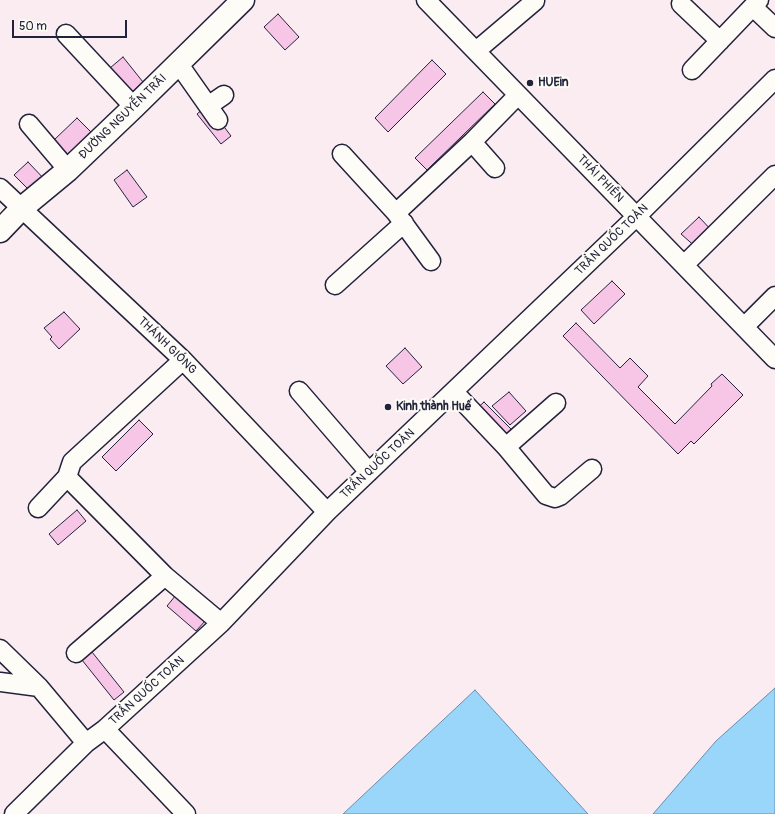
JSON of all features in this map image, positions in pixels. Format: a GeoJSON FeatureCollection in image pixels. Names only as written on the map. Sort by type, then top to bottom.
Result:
{"type":"FeatureCollection","features":[{"type":"Feature","properties":{"kind":"main road","name":"ĐƯỜNG NGUYỄN TRÃI"},"geometry":{"type":"LineString","coordinates":[[0,231],[22,208],[68,170],[243,0]]}},
{"type":"Feature","properties":{"kind":"street","name":"THÁI PHIÊN"},"geometry":{"type":"LineString","coordinates":[[428,1],[775,359]]}},
{"type":"Feature","properties":{"kind":"street"},"geometry":{"type":"LineString","coordinates":[[476,51],[535,1]]}},
{"type":"Feature","properties":{"kind":"street"},"geometry":{"type":"LineString","coordinates":[[681,4],[720,41]]}},
{"type":"Feature","properties":{"kind":"street"},"geometry":{"type":"LineString","coordinates":[[692,70],[756,4],[775,28]]}},
{"type":"Feature","properties":{"kind":"street"},"geometry":{"type":"LineString","coordinates":[[66,34],[134,107]]}},
{"type":"Feature","properties":{"kind":"street"},"geometry":{"type":"LineString","coordinates":[[178,63],[213,113],[224,95]]}},
{"type":"Feature","properties":{"kind":"street","name":"TRẦN QUỐC TOẢN"},"geometry":{"type":"LineString","coordinates":[[14,814],[86,743],[105,729],[221,623],[326,512],[454,392],[775,79]]}},
{"type":"Feature","properties":{"kind":"street"},"geometry":{"type":"LineString","coordinates":[[335,285],[518,95]]}},
{"type":"Feature","properties":{"kind":"street"},"geometry":{"type":"LineString","coordinates":[[29,124],[68,170]]}},
{"type":"Feature","properties":{"kind":"street"},"geometry":{"type":"LineString","coordinates":[[472,142],[495,168]]}},
{"type":"Feature","properties":{"kind":"street"},"geometry":{"type":"LineString","coordinates":[[342,154],[400,218],[431,261]]}},
{"type":"Feature","properties":{"kind":"street"},"geometry":{"type":"LineString","coordinates":[[684,266],[775,175]]}},
{"type":"Feature","properties":{"kind":"street","name":"THÁNH GIÓNG"},"geometry":{"type":"LineString","coordinates":[[0,188],[183,360],[326,512]]}},
{"type":"Feature","properties":{"kind":"street"},"geometry":{"type":"LineString","coordinates":[[744,327],[775,296]]}},
{"type":"Feature","properties":{"kind":"street"},"geometry":{"type":"LineString","coordinates":[[38,508],[67,477],[72,462],[183,360]]}},
{"type":"Feature","properties":{"kind":"street"},"geometry":{"type":"LineString","coordinates":[[298,391],[369,472]]}},
{"type":"Feature","properties":{"kind":"street"},"geometry":{"type":"LineString","coordinates":[[454,392],[506,447],[550,498],[560,496],[592,469]]}},
{"type":"Feature","properties":{"kind":"street"},"geometry":{"type":"LineString","coordinates":[[506,447],[556,403]]}},
{"type":"Feature","properties":{"kind":"street"},"geometry":{"type":"LineString","coordinates":[[67,477],[165,576],[221,623]]}},
{"type":"Feature","properties":{"kind":"street"},"geometry":{"type":"LineString","coordinates":[[76,653],[165,576]]}},
{"type":"Feature","properties":{"kind":"street"},"geometry":{"type":"LineString","coordinates":[[0,649],[39,686],[86,743]]}},
{"type":"Feature","properties":{"kind":"street"},"geometry":{"type":"LineString","coordinates":[[0,682],[39,686]]}},
{"type":"Feature","properties":{"kind":"street"},"geometry":{"type":"LineString","coordinates":[[105,729],[186,814]]}},
{"type":"Feature","properties":{"kind":"street"},"geometry":{"type":"LineString","coordinates":[[0,810],[5,814]]}},
{"type":"Feature","properties":{"kind":"water"},"geometry":{"type":"Polygon","coordinates":[[[775,688],[775,814],[653,814],[716,741],[775,688]]]}},
{"type":"Feature","properties":{"kind":"water"},"geometry":{"type":"Polygon","coordinates":[[[475,690],[588,814],[343,814],[475,690]]]}},
{"type":"Feature","properties":{"kind":"building"},"geometry":{"type":"Polygon","coordinates":[[[278,14],[299,37],[285,50],[264,27],[278,14]]]}},
{"type":"Feature","properties":{"kind":"building"},"geometry":{"type":"Polygon","coordinates":[[[123,57],[143,82],[131,93],[110,68],[123,57]]]}},
{"type":"Feature","properties":{"kind":"building"},"geometry":{"type":"Polygon","coordinates":[[[432,60],[446,74],[388,132],[375,118],[432,60]]]}},
{"type":"Feature","properties":{"kind":"building"},"geometry":{"type":"Polygon","coordinates":[[[200,79],[221,106],[213,112],[231,136],[221,144],[197,114],[208,105],[200,79]]]}},
{"type":"Feature","properties":{"kind":"building"},"geometry":{"type":"Polygon","coordinates":[[[483,92],[495,104],[427,170],[415,158],[483,92]]]}},
{"type":"Feature","properties":{"kind":"building"},"geometry":{"type":"Polygon","coordinates":[[[77,118],[94,135],[71,158],[54,140],[77,118]]]}},
{"type":"Feature","properties":{"kind":"building"},"geometry":{"type":"Polygon","coordinates":[[[28,162],[48,183],[35,196],[14,175],[28,162]]]}},
{"type":"Feature","properties":{"kind":"building"},"geometry":{"type":"Polygon","coordinates":[[[127,170],[147,197],[133,207],[114,180],[127,170]]]}},
{"type":"Feature","properties":{"kind":"building"},"geometry":{"type":"Polygon","coordinates":[[[699,217],[714,233],[698,249],[681,234],[699,217]]]}},
{"type":"Feature","properties":{"kind":"building"},"geometry":{"type":"Polygon","coordinates":[[[612,281],[625,294],[594,324],[581,310],[612,281]]]}},
{"type":"Feature","properties":{"kind":"building"},"geometry":{"type":"Polygon","coordinates":[[[64,312],[80,329],[59,349],[50,339],[52,337],[44,328],[64,312]]]}},
{"type":"Feature","properties":{"kind":"building"},"geometry":{"type":"Polygon","coordinates":[[[576,323],[620,368],[630,358],[648,376],[638,387],[675,424],[722,374],[743,395],[694,444],[691,441],[678,454],[563,336],[576,323]]]}},
{"type":"Feature","properties":{"kind":"building"},"geometry":{"type":"Polygon","coordinates":[[[405,348],[422,367],[403,384],[386,366],[405,348]]]}},
{"type":"Feature","properties":{"kind":"building"},"geometry":{"type":"Polygon","coordinates":[[[509,392],[526,411],[510,425],[492,406],[509,392]]]}},
{"type":"Feature","properties":{"kind":"building"},"geometry":{"type":"Polygon","coordinates":[[[484,402],[511,429],[501,439],[474,411],[484,402]]]}},
{"type":"Feature","properties":{"kind":"building"},"geometry":{"type":"Polygon","coordinates":[[[139,420],[153,434],[116,471],[102,457],[139,420]]]}},
{"type":"Feature","properties":{"kind":"building"},"geometry":{"type":"Polygon","coordinates":[[[77,510],[86,521],[58,545],[49,534],[77,510]]]}},
{"type":"Feature","properties":{"kind":"building"},"geometry":{"type":"Polygon","coordinates":[[[176,595],[206,620],[196,631],[167,606],[176,595]]]}},
{"type":"Feature","properties":{"kind":"building"},"geometry":{"type":"Polygon","coordinates":[[[88,647],[124,692],[114,700],[78,655],[88,647]]]}},
{"type":"Feature","properties":{"kind":"place","name":"HUEin"},"geometry":{"type":"Point","coordinates":[530,83]}},
{"type":"Feature","properties":{"kind":"place","name":"Kinh thành Huế"},"geometry":{"type":"Point","coordinates":[388,407]}}]}
